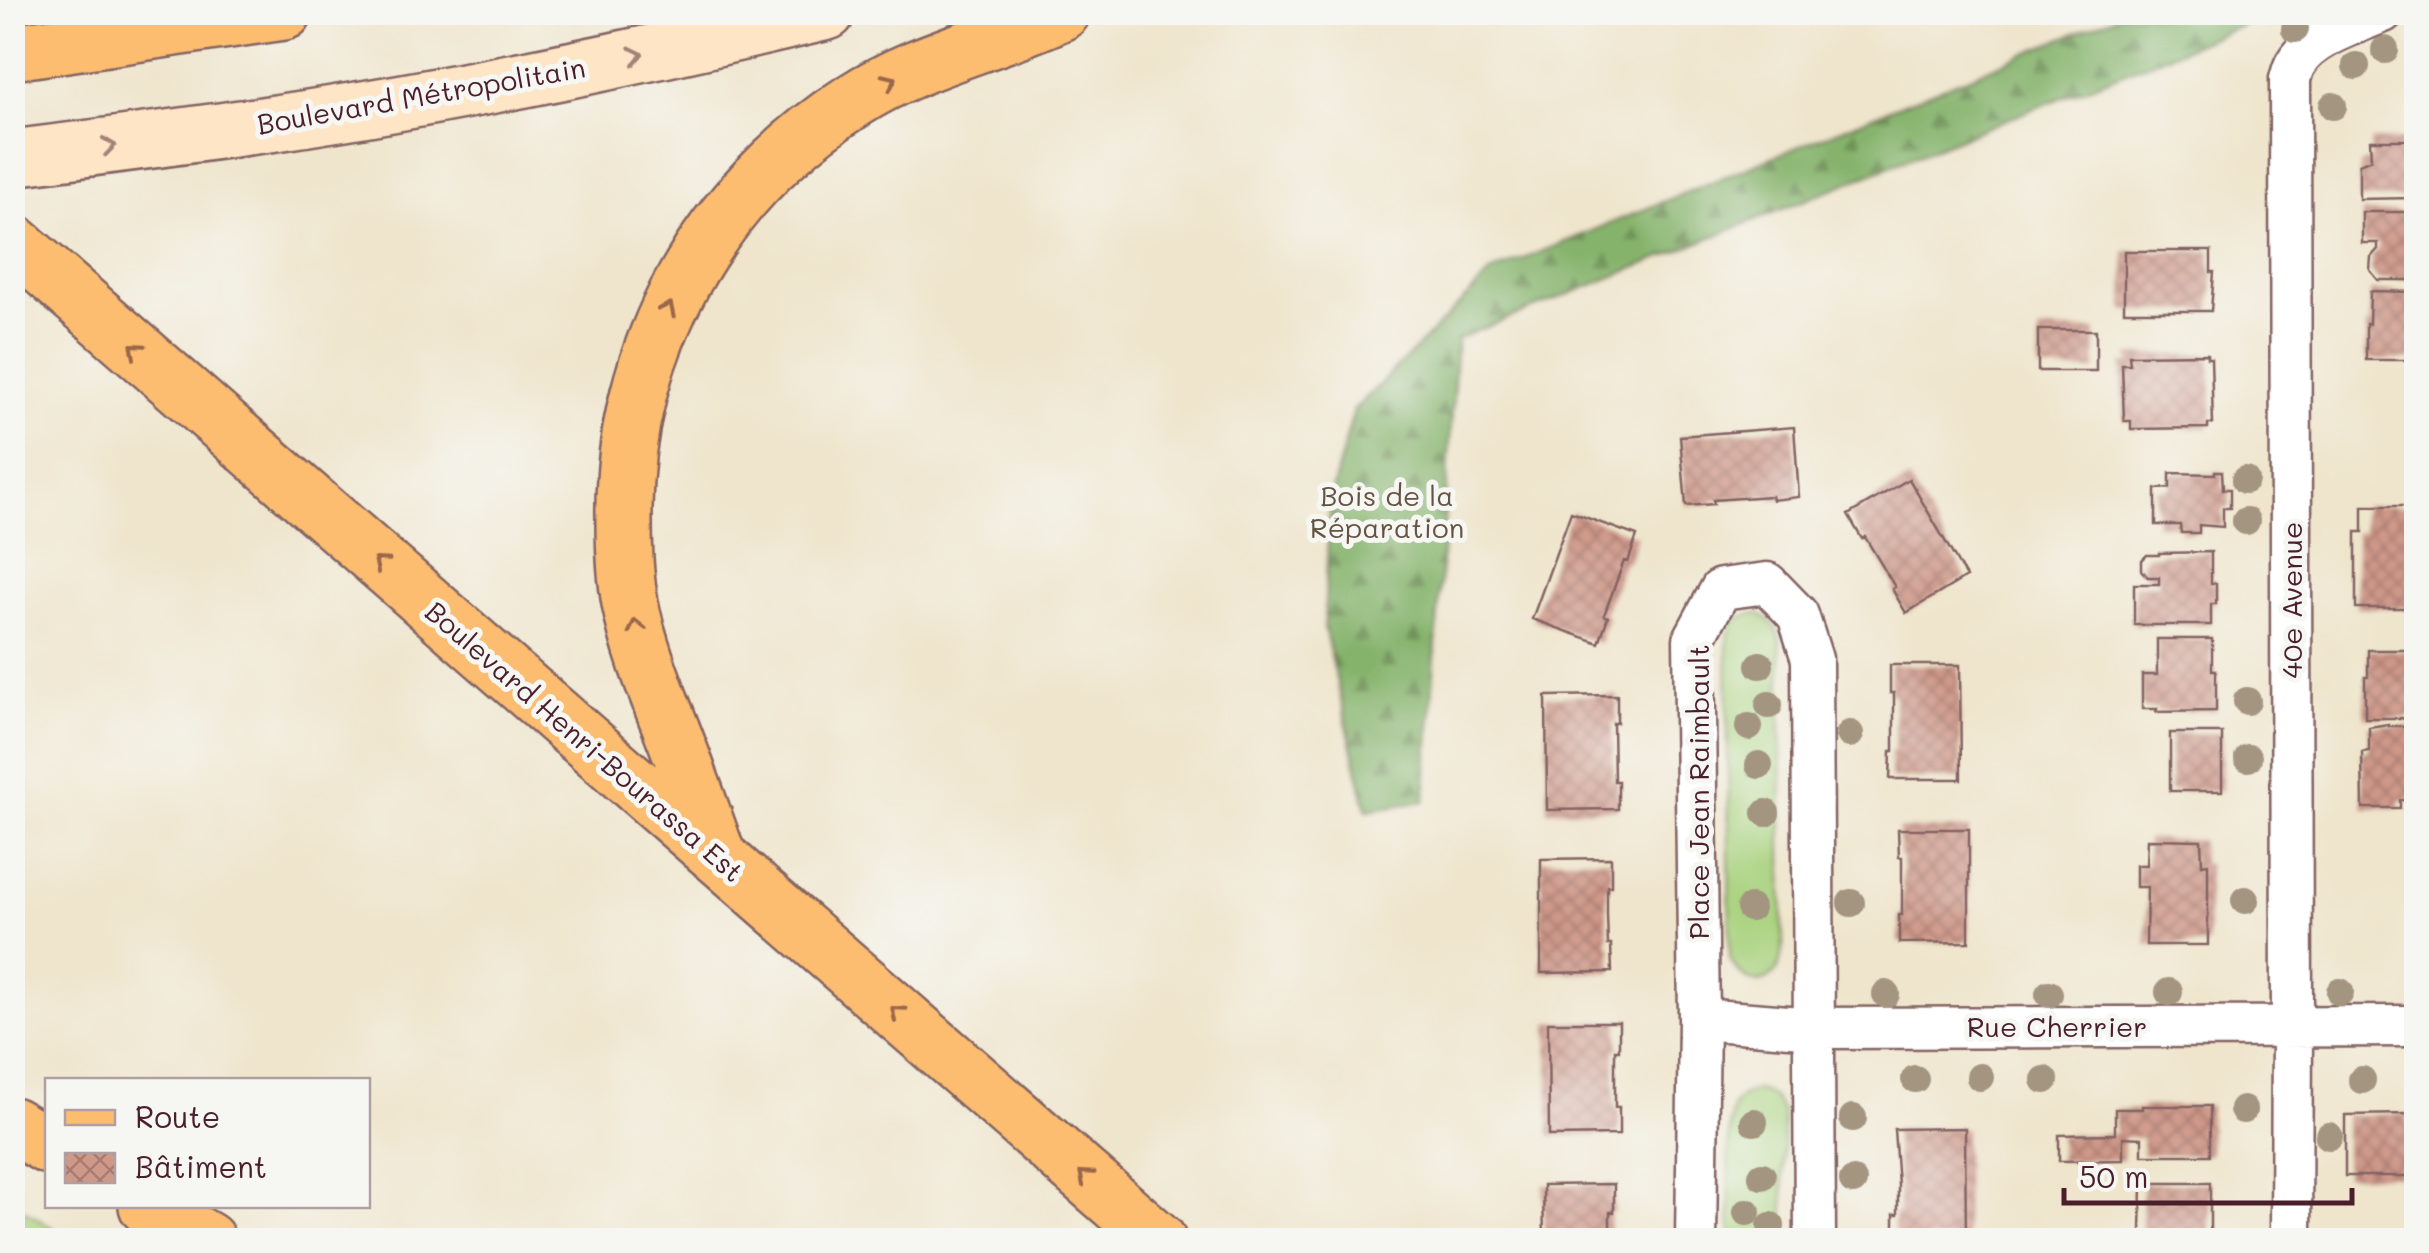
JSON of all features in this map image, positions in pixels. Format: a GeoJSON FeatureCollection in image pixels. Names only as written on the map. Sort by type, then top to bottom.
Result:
{"type":"FeatureCollection","features":[{"type":"Feature","properties":{"kind":"main road"},"geometry":{"type":"LineString","coordinates":[[12,52],[284,12]]}},
{"type":"Feature","properties":{"kind":"main road","name":"Boulevard Métropolitain"},"geometry":{"type":"LineString","coordinates":[[12,158],[384,104],[604,62],[827,12]]}},
{"type":"Feature","properties":{"kind":"main road"},"geometry":{"type":"LineString","coordinates":[[718,856],[644,660],[629,599],[624,526],[626,454],[631,417],[653,344],[686,275],[709,239],[759,176],[788,148],[855,99],[894,78],[1062,12]]}},
{"type":"Feature","properties":{"kind":"main road","name":"Boulevard Henri-Bourassa Est"},"geometry":{"type":"LineString","coordinates":[[19,247],[1158,1240]]}},
{"type":"Feature","properties":{"kind":"main road"},"geometry":{"type":"LineString","coordinates":[[12,1126],[45,1144]]}},
{"type":"Feature","properties":{"kind":"main road"},"geometry":{"type":"LineString","coordinates":[[151,1208],[207,1240]]}},
{"type":"Feature","properties":{"kind":"street","name":"40e Avenue"},"geometry":{"type":"LineString","coordinates":[[2291,1240],[2290,79],[2296,61],[2314,44],[2383,12]]}},
{"type":"Feature","properties":{"kind":"street","name":"Place Jean Raimbault"},"geometry":{"type":"LineString","coordinates":[[1696,1240],[1699,1019],[1694,639],[1722,589],[1767,582],[1798,615],[1812,659],[1815,1240]]}},
{"type":"Feature","properties":{"kind":"street","name":"Rue Cherrier"},"geometry":{"type":"LineString","coordinates":[[1699,1019],[1815,1028],[2416,1026]]}},
{"type":"Feature","properties":{"kind":"green space","name":"Bois de la Réparation"},"geometry":{"type":"Polygon","coordinates":[[[2124,13],[2273,13],[1457,339],[1425,801],[1367,810],[1324,627],[1330,498],[1354,410],[1492,272],[2124,13]]]}},
{"type":"Feature","properties":{"kind":"green space"},"geometry":{"type":"Polygon","coordinates":[[[1758,613],[1772,623],[1780,639],[1783,946],[1776,971],[1770,978],[1756,982],[1743,976],[1730,958],[1727,640],[1737,620],[1758,613]]]}},
{"type":"Feature","properties":{"kind":"green space"},"geometry":{"type":"Polygon","coordinates":[[[1755,1090],[1773,1098],[1783,1116],[1784,1240],[1731,1240],[1732,1113],[1739,1098],[1755,1090]]]}},
{"type":"Feature","properties":{"kind":"green space"},"geometry":{"type":"Polygon","coordinates":[[[13,1203],[71,1240],[13,1240],[13,1203]]]}},
{"type":"Feature","properties":{"kind":"building"},"geometry":{"type":"Polygon","coordinates":[[[2370,140],[2416,140],[2416,198],[2359,199],[2359,164],[2371,159],[2370,140]]]}},
{"type":"Feature","properties":{"kind":"building"},"geometry":{"type":"Polygon","coordinates":[[[2362,212],[2416,212],[2416,280],[2378,280],[2370,270],[2378,243],[2362,243],[2362,212]]]}},
{"type":"Feature","properties":{"kind":"building"},"geometry":{"type":"Polygon","coordinates":[[[2124,251],[2211,251],[2211,311],[2124,311],[2124,251]]]}},
{"type":"Feature","properties":{"kind":"building"},"geometry":{"type":"Polygon","coordinates":[[[2370,291],[2416,292],[2416,360],[2366,360],[2370,291]]]}},
{"type":"Feature","properties":{"kind":"building"},"geometry":{"type":"Polygon","coordinates":[[[2038,330],[2096,330],[2096,371],[2038,371],[2038,330]]]}},
{"type":"Feature","properties":{"kind":"building"},"geometry":{"type":"Polygon","coordinates":[[[2207,354],[2211,358],[2213,424],[2208,424],[2208,428],[2131,429],[2131,421],[2124,421],[2122,364],[2130,364],[2129,355],[2207,354]]]}},
{"type":"Feature","properties":{"kind":"building"},"geometry":{"type":"Polygon","coordinates":[[[1794,427],[1799,497],[1713,500],[1714,504],[1686,506],[1680,436],[1794,427]]]}},
{"type":"Feature","properties":{"kind":"building"},"geometry":{"type":"Polygon","coordinates":[[[2222,471],[2223,489],[2230,489],[2230,508],[2223,508],[2223,527],[2199,525],[2199,533],[2181,533],[2180,525],[2156,525],[2156,489],[2170,488],[2170,473],[2222,471]]]}},
{"type":"Feature","properties":{"kind":"building"},"geometry":{"type":"Polygon","coordinates":[[[1909,479],[1966,577],[1906,613],[1892,589],[1895,587],[1848,515],[1909,479]]]}},
{"type":"Feature","properties":{"kind":"building"},"geometry":{"type":"Polygon","coordinates":[[[2363,506],[2416,506],[2416,608],[2356,608],[2356,532],[2363,532],[2363,506]]]}},
{"type":"Feature","properties":{"kind":"building"},"geometry":{"type":"Polygon","coordinates":[[[1571,512],[1637,536],[1604,615],[1608,617],[1599,643],[1532,619],[1571,512]]]}},
{"type":"Feature","properties":{"kind":"building"},"geometry":{"type":"Polygon","coordinates":[[[2211,552],[2216,604],[2211,604],[2211,625],[2134,625],[2134,584],[2159,584],[2159,577],[2148,577],[2142,570],[2142,560],[2147,555],[2211,552]]]}},
{"type":"Feature","properties":{"kind":"building"},"geometry":{"type":"Polygon","coordinates":[[[2157,639],[2212,639],[2216,711],[2142,709],[2142,675],[2157,675],[2157,639]]]}},
{"type":"Feature","properties":{"kind":"building"},"geometry":{"type":"Polygon","coordinates":[[[2368,650],[2416,650],[2416,718],[2365,718],[2368,650]]]}},
{"type":"Feature","properties":{"kind":"building"},"geometry":{"type":"Polygon","coordinates":[[[1890,665],[1960,665],[1961,779],[1890,779],[1894,693],[1890,693],[1890,665]]]}},
{"type":"Feature","properties":{"kind":"building"},"geometry":{"type":"Polygon","coordinates":[[[1617,695],[1617,723],[1613,723],[1618,809],[1547,810],[1546,696],[1617,695]]]}},
{"type":"Feature","properties":{"kind":"building"},"geometry":{"type":"Polygon","coordinates":[[[2416,726],[2416,800],[2400,800],[2400,808],[2363,808],[2362,752],[2369,751],[2369,727],[2416,726]]]}},
{"type":"Feature","properties":{"kind":"building"},"geometry":{"type":"Polygon","coordinates":[[[2170,733],[2222,733],[2222,791],[2170,791],[2170,733]]]}},
{"type":"Feature","properties":{"kind":"building"},"geometry":{"type":"Polygon","coordinates":[[[1898,829],[1969,829],[1969,942],[1899,943],[1902,857],[1898,829]]]}},
{"type":"Feature","properties":{"kind":"building"},"geometry":{"type":"Polygon","coordinates":[[[2147,839],[2201,840],[2202,864],[2208,863],[2208,945],[2146,945],[2147,887],[2136,887],[2136,865],[2146,865],[2147,839]]]}},
{"type":"Feature","properties":{"kind":"building"},"geometry":{"type":"Polygon","coordinates":[[[1611,858],[1607,915],[1612,972],[1541,973],[1541,859],[1611,858]]]}},
{"type":"Feature","properties":{"kind":"building"},"geometry":{"type":"Polygon","coordinates":[[[1548,1022],[1619,1022],[1615,1107],[1619,1107],[1619,1135],[1549,1136],[1548,1022]]]}},
{"type":"Feature","properties":{"kind":"building"},"geometry":{"type":"Polygon","coordinates":[[[2210,1106],[2210,1155],[2142,1155],[2142,1138],[2123,1137],[2123,1160],[2059,1161],[2059,1135],[2115,1134],[2115,1109],[2210,1106]]]}},
{"type":"Feature","properties":{"kind":"building"},"geometry":{"type":"Polygon","coordinates":[[[2409,1114],[2409,1176],[2345,1176],[2345,1115],[2409,1114]]]}},
{"type":"Feature","properties":{"kind":"building"},"geometry":{"type":"Polygon","coordinates":[[[1965,1128],[1966,1240],[1894,1240],[1898,1185],[1894,1129],[1965,1128]]]}},
{"type":"Feature","properties":{"kind":"building"},"geometry":{"type":"Polygon","coordinates":[[[2142,1183],[2210,1183],[2210,1232],[2141,1233],[2142,1183]]]}},
{"type":"Feature","properties":{"kind":"building"},"geometry":{"type":"Polygon","coordinates":[[[1614,1184],[1610,1240],[1544,1240],[1543,1185],[1614,1184]]]}}]}
